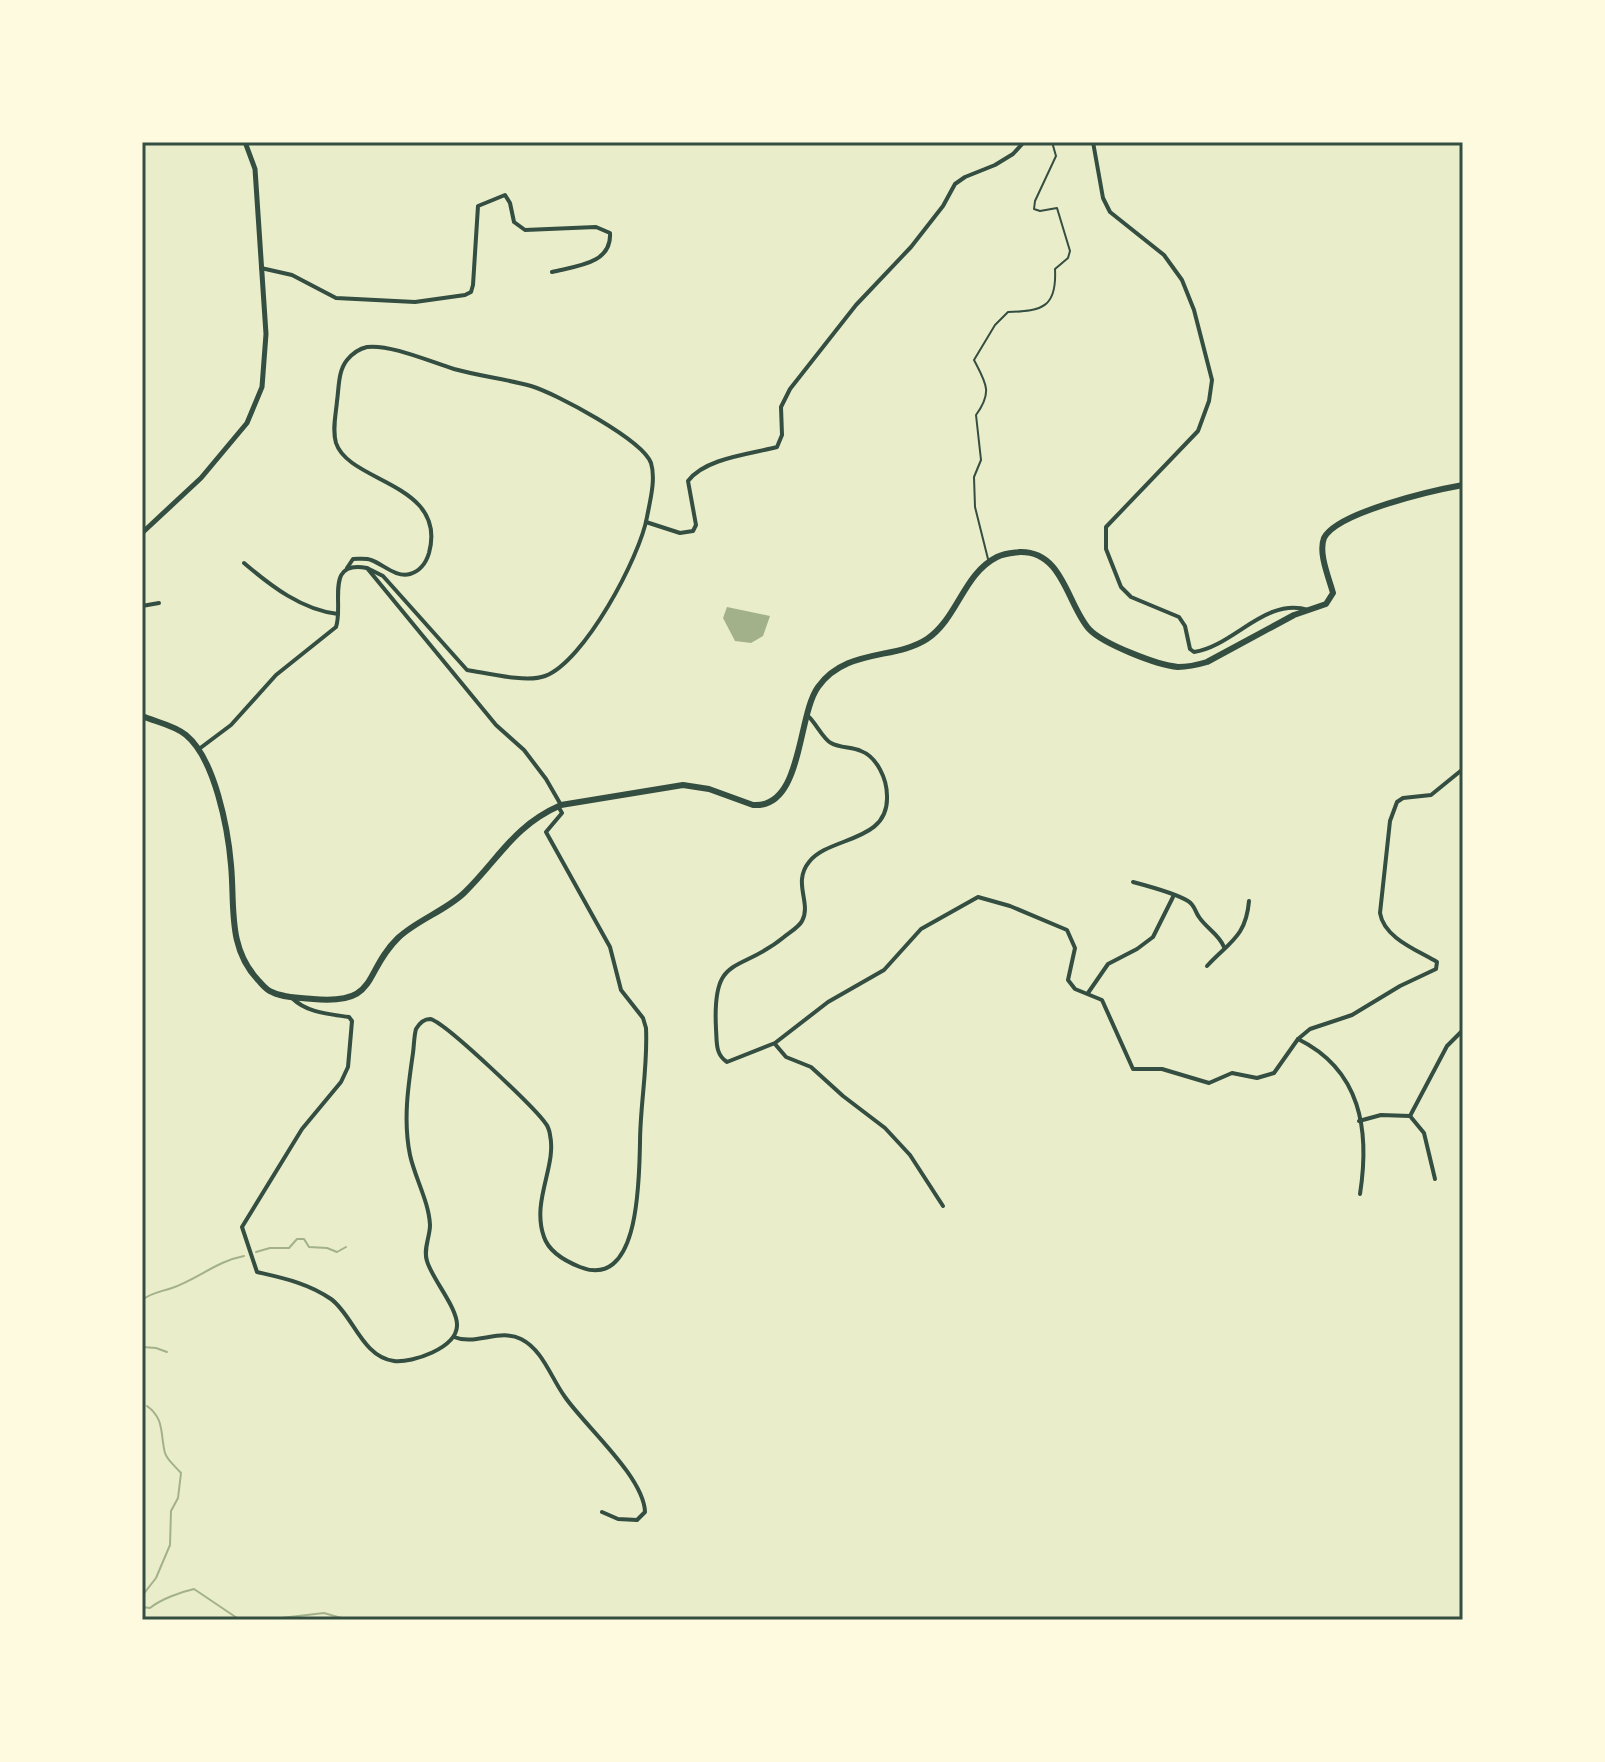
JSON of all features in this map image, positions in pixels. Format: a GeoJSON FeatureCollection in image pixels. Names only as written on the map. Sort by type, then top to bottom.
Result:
{"type":"FeatureCollection","features":[{"type":"Feature","properties":{"kind":"main road"},"geometry":{"type":"LineString","coordinates":[[142,716],[177,729],[188,737],[208,767],[226,830],[234,930],[238,948],[252,973],[269,992],[332,1001],[355,996],[365,987],[398,938],[462,895],[519,830],[560,806],[683,785],[709,789],[753,805],[775,800],[787,785],[811,699],[828,676],[848,663],[918,644],[936,632],[947,621],[969,584],[988,563],[1009,553],[1028,552],[1040,557],[1059,574],[1084,623],[1102,639],[1176,667],[1193,666],[1207,662],[1294,615],[1326,604],[1333,593],[1322,548],[1324,538],[1337,525],[1389,503],[1463,485]]}},
{"type":"Feature","properties":{"kind":"street"},"geometry":{"type":"LineString","coordinates":[[142,533],[201,478],[247,423],[262,387],[266,334],[255,169],[245,142]]}},
{"type":"Feature","properties":{"kind":"street"},"geometry":{"type":"LineString","coordinates":[[646,522],[680,533],[693,531],[696,525],[688,481],[694,474],[720,462],[777,447],[782,435],[781,407],[790,389],[856,305],[911,247],[943,206],[955,184],[995,165],[1013,154],[1024,142]]}},
{"type":"Feature","properties":{"kind":"street"},"geometry":{"type":"LineString","coordinates":[[1093,142],[1103,198],[1110,212],[1164,255],[1182,280],[1194,310],[1212,380],[1209,401],[1198,431],[1106,527],[1106,549],[1121,587],[1131,597],[1179,617],[1185,626],[1190,649],[1194,652],[1209,650],[1275,609],[1300,608],[1309,611]]}},
{"type":"Feature","properties":{"kind":"street"},"geometry":{"type":"LineString","coordinates":[[261,268],[292,275],[336,298],[415,302],[465,295],[471,292],[473,285],[478,206],[505,195],[514,222],[525,230],[596,227],[610,233],[611,243],[598,261],[552,272]]}},
{"type":"Feature","properties":{"kind":"street"},"geometry":{"type":"LineString","coordinates":[[198,749],[231,725],[276,675],[336,627],[337,585],[347,568],[353,559],[368,558],[400,575],[411,574],[425,564],[432,539],[430,523],[417,504],[401,490],[349,460],[336,445],[334,427],[340,375],[345,362],[355,352],[366,347],[383,348],[464,372],[533,386],[585,412],[635,444],[647,455],[651,464],[646,522],[619,588],[582,645],[566,662],[541,678],[467,670],[383,576],[354,565],[347,568]]}},
{"type":"Feature","properties":{"kind":"street"},"geometry":{"type":"LineString","coordinates":[[244,563],[295,600],[322,612],[338,614]]}},
{"type":"Feature","properties":{"kind":"street"},"geometry":{"type":"LineString","coordinates":[[290,997],[316,1012],[349,1017],[352,1021],[348,1067],[341,1082],[302,1129],[242,1227],[257,1272],[299,1282],[333,1300],[372,1350],[388,1360],[415,1359],[454,1337],[458,1324],[425,1257],[430,1224],[406,1130],[407,1094],[417,1029],[424,1020],[431,1019],[442,1025],[547,1125],[552,1143],[539,1211],[544,1238],[559,1255],[585,1269],[609,1268],[617,1263],[627,1242],[639,1186],[646,1028],[643,1018],[621,990],[610,947],[546,832],[562,813],[546,779],[524,750],[496,725],[367,568]]}},
{"type":"Feature","properties":{"kind":"street"},"geometry":{"type":"LineString","coordinates":[[142,606],[159,603]]}},
{"type":"Feature","properties":{"kind":"street"},"geometry":{"type":"LineString","coordinates":[[808,716],[829,743],[869,756],[881,771],[888,794],[886,809],[879,823],[810,861],[802,876],[805,912],[801,923],[771,948],[729,967],[719,983],[715,1008],[718,1051],[720,1058],[727,1062],[775,1043],[828,1002],[884,970],[921,929],[978,897],[1010,906],[1067,930],[1075,948],[1068,980],[1075,989],[1102,1000],[1136,1070],[1162,1069],[1209,1083],[1232,1073],[1257,1078],[1274,1073],[1298,1039],[1310,1029],[1352,1015],[1436,969],[1437,962],[1394,936],[1382,923],[1380,913],[1390,821],[1397,802],[1403,798],[1431,795],[1463,769]]}},
{"type":"Feature","properties":{"kind":"street"},"geometry":{"type":"LineString","coordinates":[[1133,882],[1189,902],[1224,947]]}},
{"type":"Feature","properties":{"kind":"street"},"geometry":{"type":"LineString","coordinates":[[1088,993],[1108,964],[1153,937],[1173,897]]}},
{"type":"Feature","properties":{"kind":"street"},"geometry":{"type":"LineString","coordinates":[[1207,966],[1224,947],[1236,941],[1248,914],[1249,901]]}},
{"type":"Feature","properties":{"kind":"street"},"geometry":{"type":"LineString","coordinates":[[1410,1116],[1447,1046],[1463,1030]]}},
{"type":"Feature","properties":{"kind":"street"},"geometry":{"type":"LineString","coordinates":[[1298,1039],[1314,1047],[1337,1066],[1355,1099],[1365,1165],[1360,1194]]}},
{"type":"Feature","properties":{"kind":"street"},"geometry":{"type":"LineString","coordinates":[[775,1043],[786,1057],[811,1067],[885,1128],[910,1155],[943,1206]]}},
{"type":"Feature","properties":{"kind":"street"},"geometry":{"type":"LineString","coordinates":[[1359,1121],[1381,1115],[1410,1116],[1424,1133],[1435,1179]]}},
{"type":"Feature","properties":{"kind":"street"},"geometry":{"type":"LineString","coordinates":[[454,1337],[464,1341],[505,1335],[519,1337],[536,1350],[566,1399],[600,1437],[645,1504],[645,1512],[637,1520],[618,1519],[602,1512]]}},
{"type":"Feature","properties":{"kind":"lane"},"geometry":{"type":"LineString","coordinates":[[988,563],[975,507],[974,477],[981,460],[976,415],[984,404],[988,388],[974,360],[995,325],[1008,312],[1032,311],[1049,302],[1056,288],[1055,269],[1068,258],[1070,251],[1057,208],[1034,209],[1056,156],[1052,142]]}},
{"type":"Feature","properties":{"kind":"shaded area"},"geometry":{"type":"Polygon","coordinates":[[[727,607],[770,616],[763,636],[751,643],[735,641],[723,618],[727,607]]]}},
{"type":"Feature","properties":{"kind":"waterway"},"geometry":{"type":"LineString","coordinates":[[256,1252],[289,1248],[297,1239],[304,1239],[309,1247],[337,1252],[346,1247]]}},
{"type":"Feature","properties":{"kind":"waterway"},"geometry":{"type":"LineString","coordinates":[[142,1300],[244,1256]]}},
{"type":"Feature","properties":{"kind":"waterway"},"geometry":{"type":"LineString","coordinates":[[142,1347],[167,1352]]}},
{"type":"Feature","properties":{"kind":"waterway"},"geometry":{"type":"LineString","coordinates":[[142,1596],[156,1578],[170,1545],[171,1511],[178,1498],[181,1473],[166,1456],[157,1416],[147,1406]]}},
{"type":"Feature","properties":{"kind":"waterway"},"geometry":{"type":"LineString","coordinates":[[142,1607],[150,1608],[171,1596],[194,1589],[240,1620]]}},
{"type":"Feature","properties":{"kind":"waterway"},"geometry":{"type":"LineString","coordinates":[[264,1620],[324,1613],[348,1620]]}}]}
